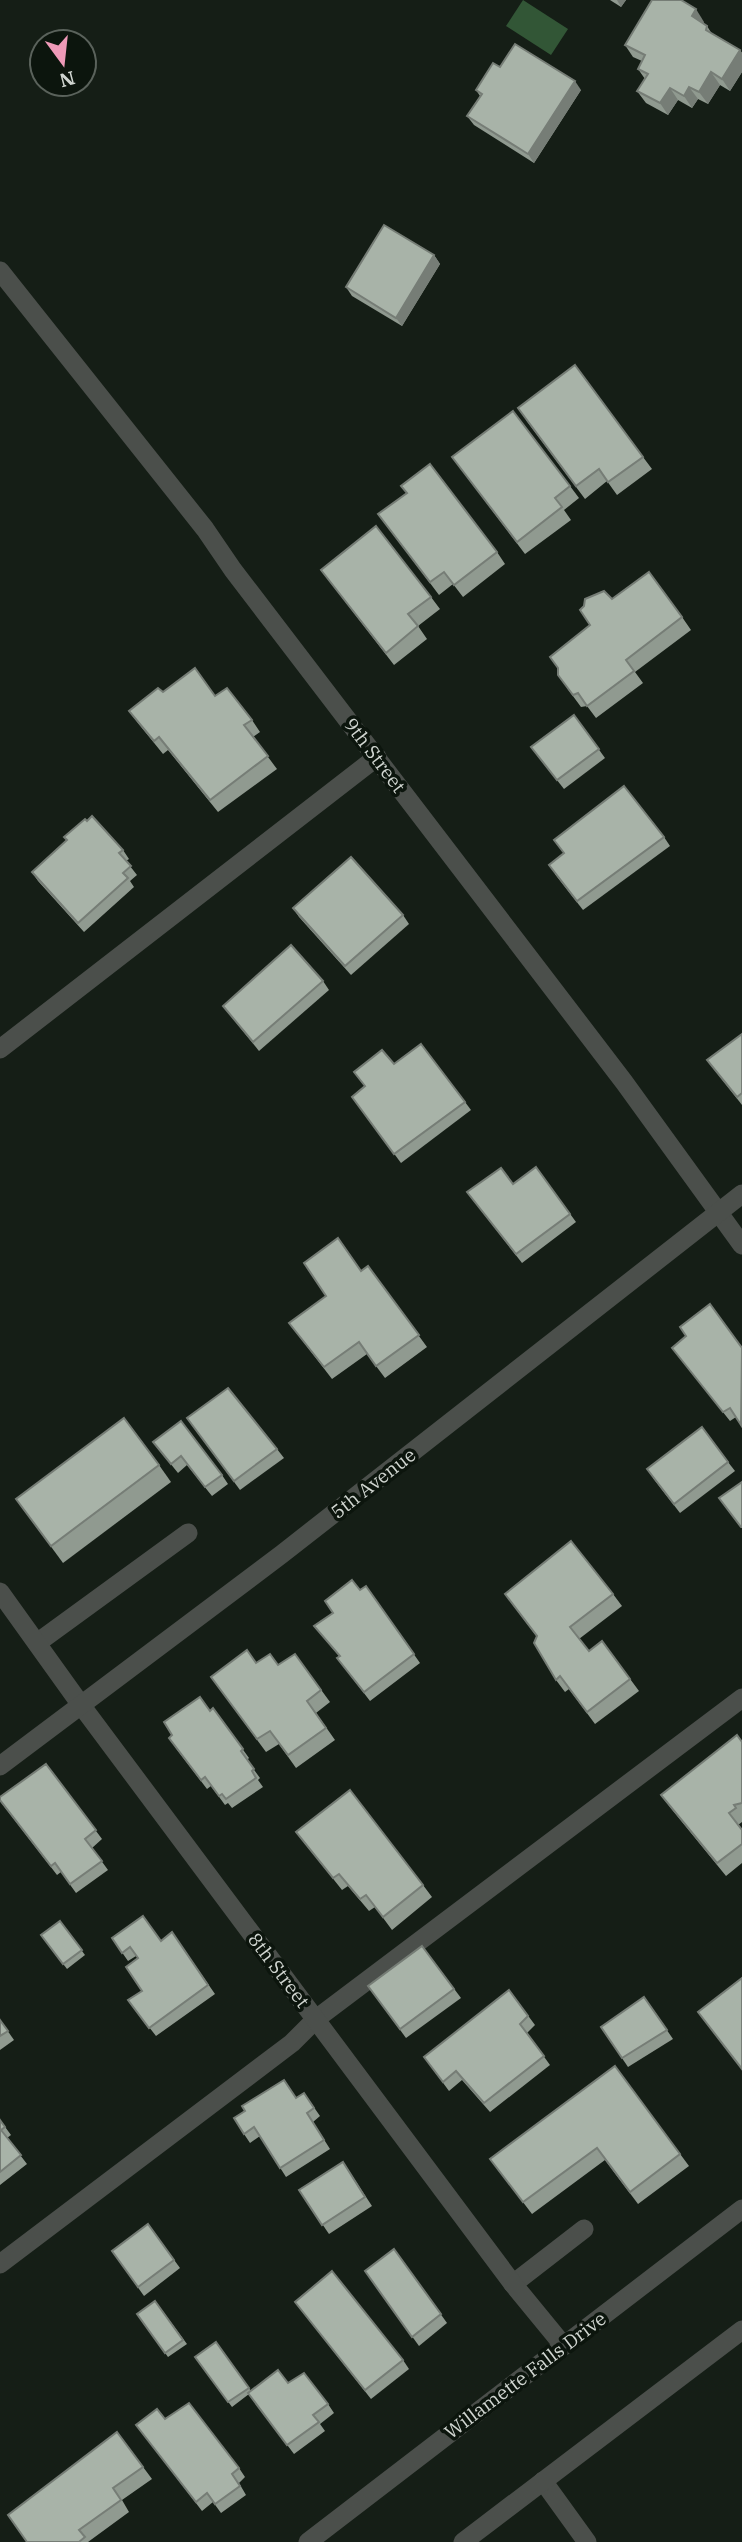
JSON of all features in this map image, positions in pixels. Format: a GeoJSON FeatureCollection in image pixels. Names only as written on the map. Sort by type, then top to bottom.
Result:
{"type":"FeatureCollection","features":[{"type":"Feature","properties":{"kind":"street","name":"9th Street"},"geometry":{"type":"LineString","coordinates":[[0,271],[205,529],[233,570],[624,1082],[742,1245]]}},
{"type":"Feature","properties":{"kind":"street"},"geometry":{"type":"LineString","coordinates":[[0,1049],[377,757]]}},
{"type":"Feature","properties":{"kind":"street","name":"5th Avenue"},"geometry":{"type":"LineString","coordinates":[[0,1766],[282,1554],[742,1195]]}},
{"type":"Feature","properties":{"kind":"street"},"geometry":{"type":"LineString","coordinates":[[37,1643],[188,1533]]}},
{"type":"Feature","properties":{"kind":"street","name":"8th Street"},"geometry":{"type":"LineString","coordinates":[[0,1592],[81,1705],[513,2284],[563,2345]]}},
{"type":"Feature","properties":{"kind":"street"},"geometry":{"type":"LineString","coordinates":[[0,2264],[292,2043],[316,2019],[742,1698]]}},
{"type":"Feature","properties":{"kind":"street","name":"Willamette Falls Drive"},"geometry":{"type":"LineString","coordinates":[[308,2542],[742,2209]]}},
{"type":"Feature","properties":{"kind":"street"},"geometry":{"type":"LineString","coordinates":[[513,2284],[584,2229]]}},
{"type":"Feature","properties":{"kind":"street"},"geometry":{"type":"LineString","coordinates":[[463,2542],[742,2330]]}},
{"type":"Feature","properties":{"kind":"street"},"geometry":{"type":"LineString","coordinates":[[543,2481],[587,2542]]}},
{"type":"Feature","properties":{"kind":"shaded area"},"geometry":{"type":"Polygon","coordinates":[[[523,0],[568,29],[551,55],[506,26],[523,0]]]}},
{"type":"Feature","properties":{"kind":"building"},"geometry":{"type":"Polygon","coordinates":[[[652,0],[681,0],[696,9],[692,16],[707,26],[706,30],[740,50],[722,79],[711,72],[699,92],[689,87],[684,96],[670,88],[660,103],[637,91],[648,74],[638,69],[645,55],[625,45],[652,0]]]}},
{"type":"Feature","properties":{"kind":"building"},"geometry":{"type":"Polygon","coordinates":[[[515,44],[575,81],[528,154],[467,116],[482,94],[476,90],[493,63],[500,67],[515,44]]]}},
{"type":"Feature","properties":{"kind":"building"},"geometry":{"type":"Polygon","coordinates":[[[384,225],[434,255],[396,318],[346,287],[384,225]]]}},
{"type":"Feature","properties":{"kind":"building"},"geometry":{"type":"Polygon","coordinates":[[[575,365],[643,457],[608,482],[599,469],[576,486],[518,408],[575,365]]]}},
{"type":"Feature","properties":{"kind":"building"},"geometry":{"type":"Polygon","coordinates":[[[513,411],[570,486],[555,498],[562,507],[517,542],[452,457],[513,411]]]}},
{"type":"Feature","properties":{"kind":"building"},"geometry":{"type":"Polygon","coordinates":[[[430,464],[497,552],[454,585],[444,572],[430,582],[378,514],[407,493],[401,486],[430,464]]]}},
{"type":"Feature","properties":{"kind":"building"},"geometry":{"type":"Polygon","coordinates":[[[376,526],[431,597],[408,614],[418,626],[386,653],[321,570],[376,526]]]}},
{"type":"Feature","properties":{"kind":"building"},"geometry":{"type":"Polygon","coordinates":[[[649,572],[682,617],[626,660],[634,671],[587,706],[578,693],[573,695],[558,675],[558,668],[550,657],[590,625],[580,610],[585,599],[604,591],[612,599],[649,572]]]}},
{"type":"Feature","properties":{"kind":"building"},"geometry":{"type":"Polygon","coordinates":[[[195,668],[215,696],[227,688],[252,720],[244,725],[268,756],[210,800],[159,737],[154,741],[129,711],[158,688],[163,692],[195,668]]]}},
{"type":"Feature","properties":{"kind":"building"},"geometry":{"type":"Polygon","coordinates":[[[574,715],[599,749],[557,780],[531,747],[574,715]]]}},
{"type":"Feature","properties":{"kind":"building"},"geometry":{"type":"Polygon","coordinates":[[[624,786],[664,837],[577,901],[549,865],[564,853],[554,840],[624,786]]]}},
{"type":"Feature","properties":{"kind":"building"},"geometry":{"type":"Polygon","coordinates":[[[92,816],[123,850],[119,853],[131,866],[123,873],[128,878],[78,923],[32,872],[67,840],[64,837],[92,816]]]}},
{"type":"Feature","properties":{"kind":"building"},"geometry":{"type":"Polygon","coordinates":[[[351,857],[403,915],[345,966],[293,908],[351,857]]]}},
{"type":"Feature","properties":{"kind":"building"},"geometry":{"type":"Polygon","coordinates":[[[291,945],[323,981],[253,1042],[223,1006],[291,945]]]}},
{"type":"Feature","properties":{"kind":"building"},"geometry":{"type":"Polygon","coordinates":[[[742,1034],[742,1093],[737,1097],[707,1060],[742,1034]]]}},
{"type":"Feature","properties":{"kind":"building"},"geometry":{"type":"Polygon","coordinates":[[[421,1044],[465,1102],[394,1154],[352,1097],[365,1086],[354,1072],[382,1050],[394,1064],[421,1044]]]}},
{"type":"Feature","properties":{"kind":"building"},"geometry":{"type":"Polygon","coordinates":[[[536,1167],[570,1214],[516,1254],[467,1192],[501,1168],[513,1184],[536,1167]]]}},
{"type":"Feature","properties":{"kind":"building"},"geometry":{"type":"Polygon","coordinates":[[[338,1238],[361,1271],[368,1266],[419,1335],[376,1366],[359,1342],[324,1367],[289,1323],[326,1296],[304,1263],[338,1238]]]}},
{"type":"Feature","properties":{"kind":"building"},"geometry":{"type":"Polygon","coordinates":[[[710,1304],[742,1348],[741,1425],[730,1408],[723,1412],[672,1348],[686,1336],[680,1327],[710,1304]]]}},
{"type":"Feature","properties":{"kind":"building"},"geometry":{"type":"Polygon","coordinates":[[[228,1388],[277,1449],[234,1481],[187,1418],[228,1388]]]}},
{"type":"Feature","properties":{"kind":"building"},"geometry":{"type":"Polygon","coordinates":[[[124,1418],[159,1465],[51,1546],[16,1499],[124,1418]]]}},
{"type":"Feature","properties":{"kind":"building"},"geometry":{"type":"Polygon","coordinates":[[[181,1421],[222,1475],[205,1487],[181,1456],[171,1464],[153,1442],[181,1421]]]}},
{"type":"Feature","properties":{"kind":"building"},"geometry":{"type":"Polygon","coordinates":[[[702,1427],[728,1462],[674,1504],[647,1469],[702,1427]]]}},
{"type":"Feature","properties":{"kind":"building"},"geometry":{"type":"Polygon","coordinates":[[[742,1482],[742,1527],[741,1527],[719,1498],[742,1482]]]}},
{"type":"Feature","properties":{"kind":"building"},"geometry":{"type":"Polygon","coordinates":[[[571,1541],[613,1594],[570,1627],[589,1651],[602,1641],[630,1679],[587,1712],[560,1676],[556,1680],[534,1643],[537,1636],[505,1594],[571,1541]]]}},
{"type":"Feature","properties":{"kind":"building"},"geometry":{"type":"Polygon","coordinates":[[[352,1580],[360,1590],[366,1586],[414,1654],[364,1692],[337,1658],[340,1656],[314,1626],[333,1613],[325,1601],[352,1580]]]}},
{"type":"Feature","properties":{"kind":"building"},"geometry":{"type":"Polygon","coordinates":[[[247,1650],[256,1663],[270,1654],[278,1665],[295,1654],[321,1690],[307,1701],[326,1728],[288,1755],[270,1731],[257,1739],[211,1677],[247,1650]]]}},
{"type":"Feature","properties":{"kind":"building"},"geometry":{"type":"Polygon","coordinates":[[[200,1697],[210,1711],[213,1708],[254,1769],[252,1771],[256,1778],[226,1799],[222,1794],[219,1796],[205,1777],[201,1780],[169,1738],[172,1735],[164,1722],[200,1697]]]}},
{"type":"Feature","properties":{"kind":"building"},"geometry":{"type":"Polygon","coordinates":[[[737,1735],[742,1742],[742,1803],[734,1805],[736,1808],[729,1813],[742,1830],[742,1844],[717,1863],[661,1795],[737,1735]]]}},
{"type":"Feature","properties":{"kind":"building"},"geometry":{"type":"Polygon","coordinates":[[[46,1764],[96,1830],[85,1839],[102,1861],[70,1884],[55,1863],[51,1866],[0,1800],[0,1797],[46,1764]]]}},
{"type":"Feature","properties":{"kind":"building"},"geometry":{"type":"Polygon","coordinates":[[[350,1790],[423,1885],[383,1917],[366,1895],[360,1899],[339,1874],[333,1878],[296,1832],[350,1790]]]}},
{"type":"Feature","properties":{"kind":"building"},"geometry":{"type":"Polygon","coordinates":[[[143,1916],[161,1941],[172,1932],[208,1985],[149,2028],[128,2000],[142,1991],[126,1967],[138,1958],[130,1947],[122,1953],[112,1938],[143,1916]]]}},
{"type":"Feature","properties":{"kind":"building"},"geometry":{"type":"Polygon","coordinates":[[[60,1921],[82,1950],[63,1964],[41,1935],[60,1921]]]}},
{"type":"Feature","properties":{"kind":"building"},"geometry":{"type":"Polygon","coordinates":[[[422,1946],[454,1989],[400,2029],[368,1986],[422,1946]]]}},
{"type":"Feature","properties":{"kind":"building"},"geometry":{"type":"Polygon","coordinates":[[[742,1978],[742,2069],[698,2012],[742,1978]]]}},
{"type":"Feature","properties":{"kind":"building"},"geometry":{"type":"Polygon","coordinates":[[[509,1990],[528,2016],[520,2024],[544,2056],[484,2103],[456,2071],[443,2082],[424,2057],[509,1990]]]}},
{"type":"Feature","properties":{"kind":"building"},"geometry":{"type":"Polygon","coordinates":[[[644,1997],[667,2030],[622,2058],[601,2027],[644,1997]]]}},
{"type":"Feature","properties":{"kind":"building"},"geometry":{"type":"Polygon","coordinates":[[[0,2020],[8,2031],[0,2036],[0,2020]]]}},
{"type":"Feature","properties":{"kind":"building"},"geometry":{"type":"Polygon","coordinates":[[[615,2066],[680,2154],[630,2192],[597,2148],[523,2202],[490,2159],[615,2066]]]}},
{"type":"Feature","properties":{"kind":"building"},"geometry":{"type":"Polygon","coordinates":[[[284,2080],[296,2098],[304,2093],[314,2108],[307,2113],[324,2140],[280,2168],[254,2127],[244,2134],[234,2118],[245,2111],[242,2106],[284,2080]]]}},
{"type":"Feature","properties":{"kind":"building"},"geometry":{"type":"Polygon","coordinates":[[[0,2120],[5,2127],[1,2130],[21,2155],[0,2172],[0,2120]]]}},
{"type":"Feature","properties":{"kind":"building"},"geometry":{"type":"Polygon","coordinates":[[[343,2162],[365,2197],[322,2225],[299,2190],[343,2162]]]}},
{"type":"Feature","properties":{"kind":"building"},"geometry":{"type":"Polygon","coordinates":[[[148,2224],[174,2260],[138,2287],[112,2251],[148,2224]]]}},
{"type":"Feature","properties":{"kind":"building"},"geometry":{"type":"Polygon","coordinates":[[[394,2249],[441,2314],[412,2337],[365,2271],[394,2249]]]}},
{"type":"Feature","properties":{"kind":"building"},"geometry":{"type":"Polygon","coordinates":[[[332,2271],[403,2360],[365,2390],[295,2302],[332,2271]]]}},
{"type":"Feature","properties":{"kind":"building"},"geometry":{"type":"Polygon","coordinates":[[[155,2301],[183,2340],[165,2353],[137,2314],[155,2301]]]}},
{"type":"Feature","properties":{"kind":"building"},"geometry":{"type":"Polygon","coordinates":[[[216,2342],[249,2388],[228,2402],[195,2357],[216,2342]]]}},
{"type":"Feature","properties":{"kind":"building"},"geometry":{"type":"Polygon","coordinates":[[[278,2370],[288,2383],[304,2373],[328,2404],[313,2415],[319,2422],[287,2445],[248,2393],[278,2370]]]}},
{"type":"Feature","properties":{"kind":"building"},"geometry":{"type":"Polygon","coordinates":[[[189,2403],[239,2468],[232,2474],[240,2486],[215,2504],[207,2493],[196,2502],[136,2425],[157,2409],[165,2419],[189,2403]]]}},
{"type":"Feature","properties":{"kind":"building"},"geometry":{"type":"Polygon","coordinates":[[[117,2432],[143,2467],[113,2488],[121,2500],[79,2530],[85,2537],[79,2542],[27,2542],[8,2515],[117,2432]]]}}]}
